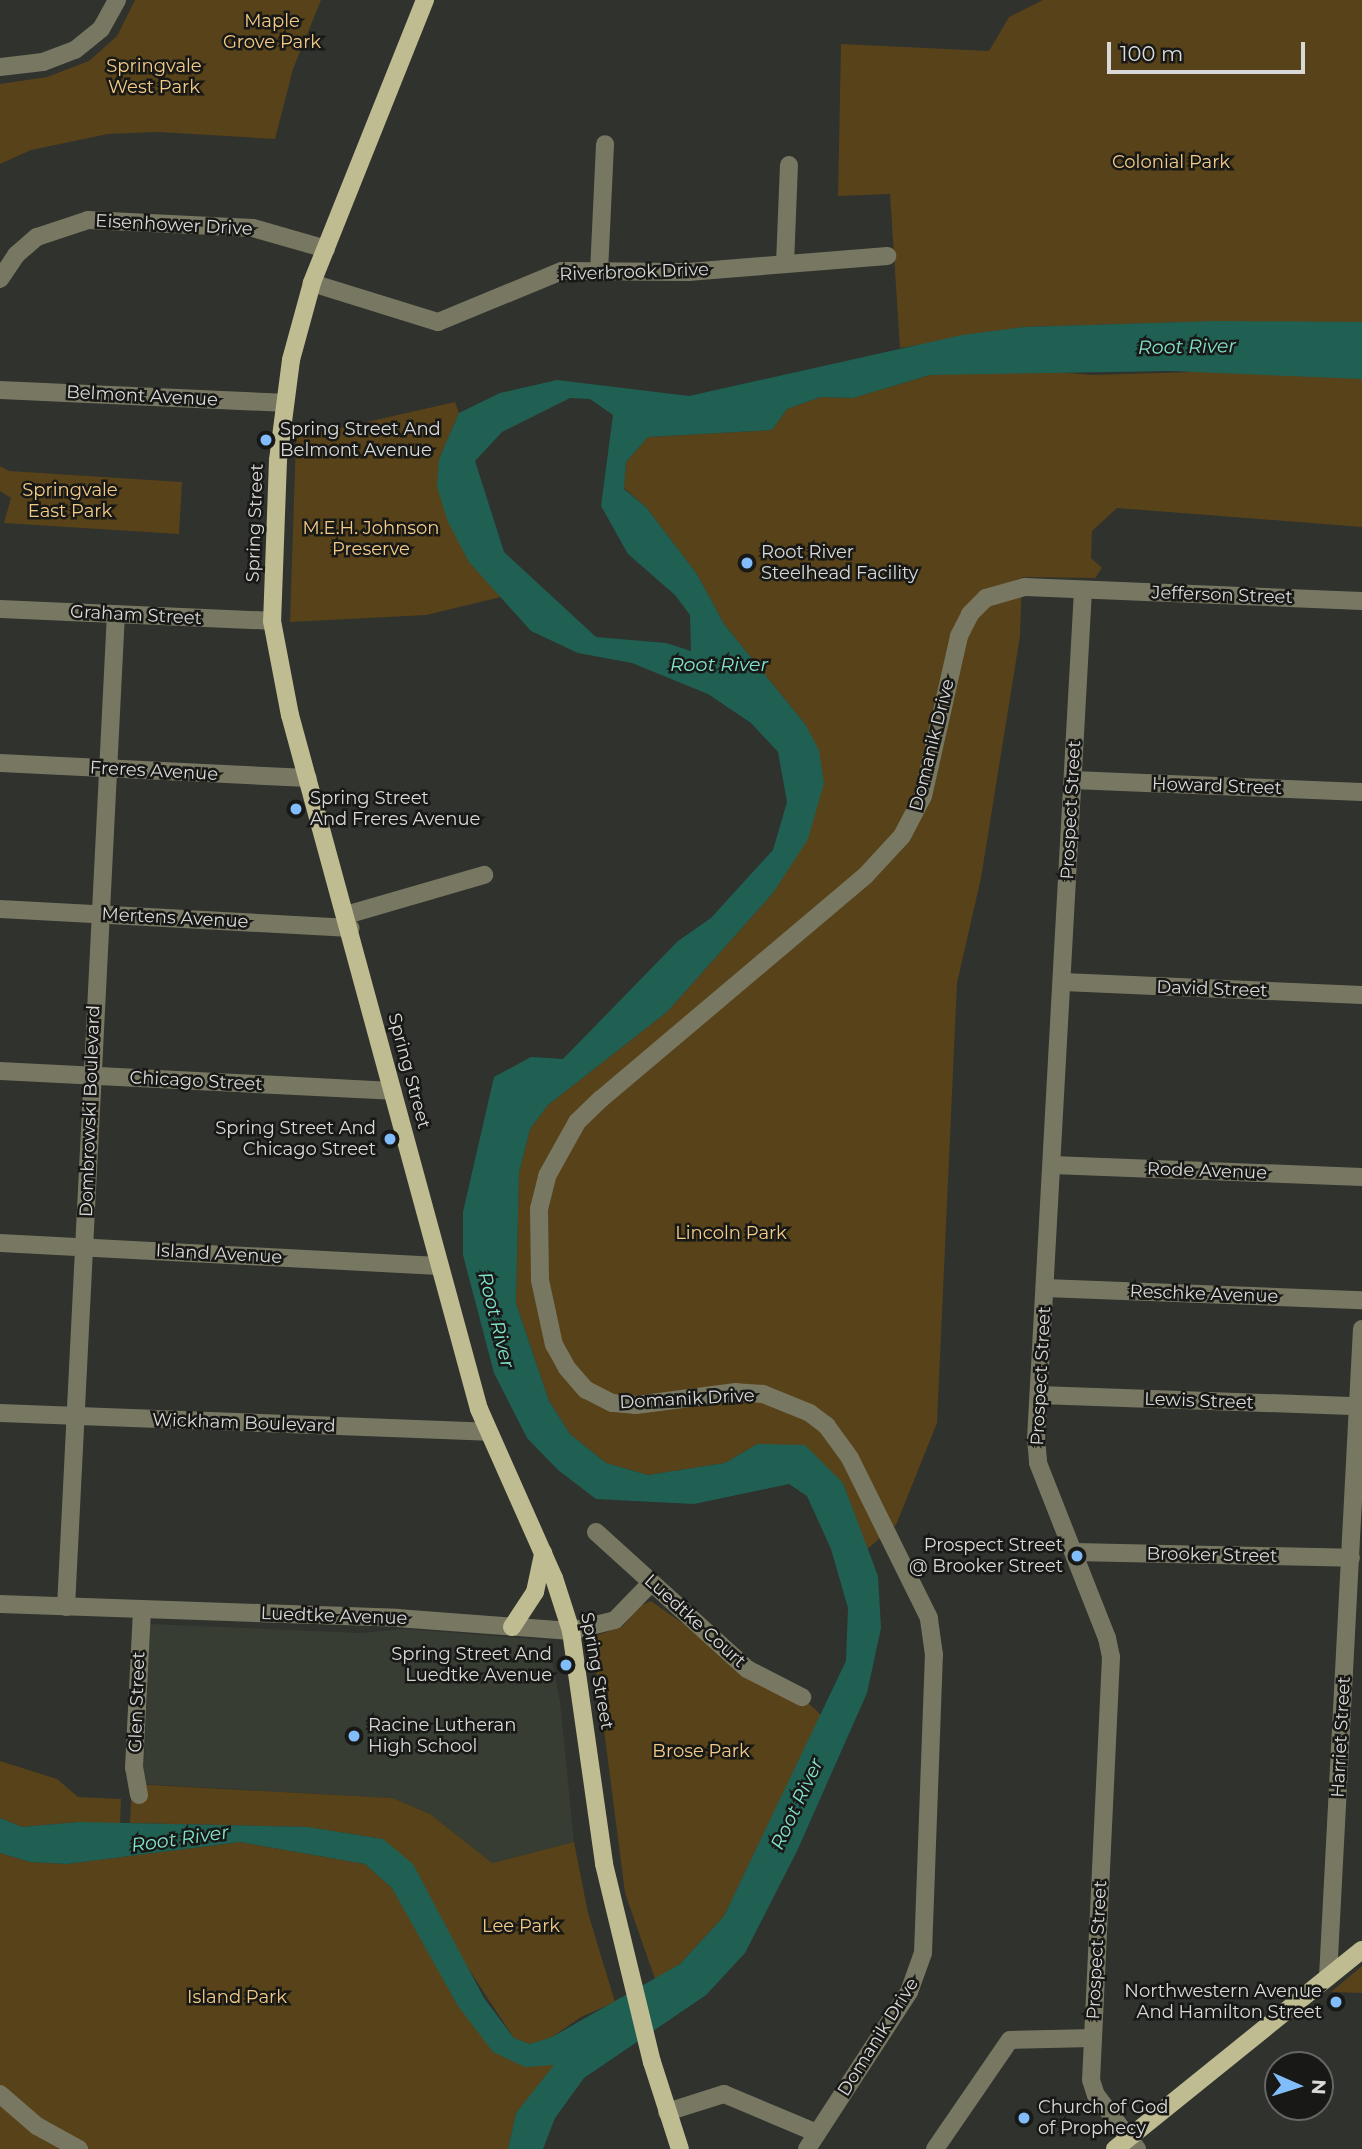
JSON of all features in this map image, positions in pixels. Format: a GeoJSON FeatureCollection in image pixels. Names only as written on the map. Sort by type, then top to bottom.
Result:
{"type":"FeatureCollection","features":[{"type":"Feature","properties":{"kind":"main road","name":"Spring Street"},"geometry":{"type":"LineString","coordinates":[[425,0],[312,283],[283,403],[272,621],[308,778],[438,1266],[488,1432],[544,1553],[571,1631],[598,1836],[652,2062],[680,2149]]}},
{"type":"Feature","properties":{"kind":"main road"},"geometry":{"type":"LineString","coordinates":[[512,1627],[535,1592],[544,1553]]}},
{"type":"Feature","properties":{"kind":"main road"},"geometry":{"type":"LineString","coordinates":[[1127,2147],[1362,1950]]}},
{"type":"Feature","properties":{"kind":"street"},"geometry":{"type":"LineString","coordinates":[[2,67],[56,58],[101,29],[117,0]]}},
{"type":"Feature","properties":{"kind":"street"},"geometry":{"type":"LineString","coordinates":[[599,272],[606,144]]}},
{"type":"Feature","properties":{"kind":"street"},"geometry":{"type":"LineString","coordinates":[[785,264],[789,164]]}},
{"type":"Feature","properties":{"kind":"street","name":"Eisenhower Drive"},"geometry":{"type":"LineString","coordinates":[[0,279],[16,255],[37,237],[88,220],[253,228],[326,249]]}},
{"type":"Feature","properties":{"kind":"street","name":"Riverbrook Drive"},"geometry":{"type":"LineString","coordinates":[[312,283],[438,322],[551,275],[688,272],[887,256]]}},
{"type":"Feature","properties":{"kind":"street","name":"Belmont Avenue"},"geometry":{"type":"LineString","coordinates":[[0,390],[283,403]]}},
{"type":"Feature","properties":{"kind":"street","name":"Domanik Drive"},"geometry":{"type":"LineString","coordinates":[[807,2149],[909,1993],[923,1953],[934,1655],[929,1618],[850,1458],[827,1426],[810,1412],[763,1394],[736,1392],[636,1405],[612,1403],[586,1390],[554,1345],[540,1280],[539,1209],[547,1176],[577,1122],[866,875],[911,824],[927,780],[959,636],[976,606],[1010,589],[1083,590]]}},
{"type":"Feature","properties":{"kind":"street","name":"Jefferson Street"},"geometry":{"type":"LineString","coordinates":[[1083,590],[1362,601]]}},
{"type":"Feature","properties":{"kind":"street","name":"Prospect Street"},"geometry":{"type":"LineString","coordinates":[[1083,590],[1039,1395],[1038,1463],[1074,1552],[1111,1657],[1093,2087],[1127,2147]]}},
{"type":"Feature","properties":{"kind":"street","name":"Graham Street"},"geometry":{"type":"LineString","coordinates":[[0,609],[272,621]]}},
{"type":"Feature","properties":{"kind":"street","name":"Dombrowski Boulevard"},"geometry":{"type":"LineString","coordinates":[[66,1607],[98,913],[116,614]]}},
{"type":"Feature","properties":{"kind":"street","name":"Freres Avenue"},"geometry":{"type":"LineString","coordinates":[[0,763],[308,778]]}},
{"type":"Feature","properties":{"kind":"street","name":"Howard Street"},"geometry":{"type":"LineString","coordinates":[[1073,780],[1362,792]]}},
{"type":"Feature","properties":{"kind":"street","name":"Mertens Avenue"},"geometry":{"type":"LineString","coordinates":[[0,909],[348,922],[484,875]]}},
{"type":"Feature","properties":{"kind":"street","name":"David Street"},"geometry":{"type":"LineString","coordinates":[[1063,982],[1362,995]]}},
{"type":"Feature","properties":{"kind":"street","name":"Chicago Street"},"geometry":{"type":"LineString","coordinates":[[0,1071],[392,1091]]}},
{"type":"Feature","properties":{"kind":"street","name":"Rode Avenue"},"geometry":{"type":"LineString","coordinates":[[1052,1165],[1362,1177]]}},
{"type":"Feature","properties":{"kind":"street","name":"Island Avenue"},"geometry":{"type":"LineString","coordinates":[[0,1243],[438,1266]]}},
{"type":"Feature","properties":{"kind":"street","name":"Reschke Avenue"},"geometry":{"type":"LineString","coordinates":[[1045,1288],[1362,1300]]}},
{"type":"Feature","properties":{"kind":"street","name":"Harriet Street"},"geometry":{"type":"LineString","coordinates":[[1328,1977],[1362,1329]]}},
{"type":"Feature","properties":{"kind":"street","name":"Lewis Street"},"geometry":{"type":"LineString","coordinates":[[1039,1395],[1358,1406]]}},
{"type":"Feature","properties":{"kind":"street","name":"Wickham Boulevard"},"geometry":{"type":"LineString","coordinates":[[0,1413],[488,1432]]}},
{"type":"Feature","properties":{"kind":"street","name":"Luedtke Court"},"geometry":{"type":"LineString","coordinates":[[596,1532],[747,1669],[802,1698]]}},
{"type":"Feature","properties":{"kind":"street","name":"Brooker Street"},"geometry":{"type":"LineString","coordinates":[[1074,1552],[1351,1558]]}},
{"type":"Feature","properties":{"kind":"street","name":"Luedtke Avenue"},"geometry":{"type":"LineString","coordinates":[[0,1604],[571,1631],[615,1620],[652,1583]]}},
{"type":"Feature","properties":{"kind":"street","name":"Glen Street"},"geometry":{"type":"LineString","coordinates":[[139,1795],[134,1768],[142,1609]]}},
{"type":"Feature","properties":{"kind":"street"},"geometry":{"type":"LineString","coordinates":[[935,2149],[1010,2040],[1093,2038]]}},
{"type":"Feature","properties":{"kind":"street"},"geometry":{"type":"LineString","coordinates":[[0,2094],[37,2126],[79,2149]]}},
{"type":"Feature","properties":{"kind":"street"},"geometry":{"type":"LineString","coordinates":[[667,2112],[724,2094],[817,2133]]}},
{"type":"Feature","properties":{"kind":"shaded area","name":"Racine Lutheran High School"},"geometry":{"type":"Polygon","coordinates":[[[150,1624],[360,1633],[405,1629],[548,1640],[560,1701],[574,1842],[492,1863],[430,1814],[392,1798],[143,1784],[150,1624]]]}},
{"type":"Feature","properties":{"kind":"green space","name":"Springvale West Park"},"geometry":{"type":"Polygon","coordinates":[[[135,0],[321,0],[293,69],[275,139],[158,132],[108,134],[31,150],[0,164],[0,84],[47,77],[89,61],[117,36],[135,0]]]}},
{"type":"Feature","properties":{"kind":"green space","name":"Lincoln Park"},"geometry":{"type":"Polygon","coordinates":[[[1043,0],[1362,0],[1362,527],[1117,508],[1092,531],[1091,558],[1102,568],[1095,578],[1022,577],[1020,636],[981,878],[957,983],[937,1423],[896,1525],[867,1549],[843,1483],[757,1444],[725,1463],[648,1475],[606,1463],[570,1434],[549,1401],[516,1303],[519,1173],[530,1129],[548,1105],[667,1012],[773,893],[824,783],[805,724],[724,624],[697,574],[646,507],[624,488],[626,462],[648,437],[772,430],[787,409],[821,397],[853,398],[930,375],[1032,370],[1093,375],[1192,372],[1192,322],[1024,327],[900,348],[890,194],[838,196],[841,44],[989,51],[1009,17],[1043,0]]]}},
{"type":"Feature","properties":{"kind":"green space","name":"M.E.H. Johnson Preserve"},"geometry":{"type":"Polygon","coordinates":[[[455,402],[459,413],[439,459],[469,562],[501,597],[426,615],[290,622],[296,438],[455,402]]]}},
{"type":"Feature","properties":{"kind":"green space","name":"Springvale East Park"},"geometry":{"type":"Polygon","coordinates":[[[0,466],[9,471],[182,482],[179,534],[4,523],[11,498],[0,491],[0,466]]]}},
{"type":"Feature","properties":{"kind":"green space","name":"Brose Park"},"geometry":{"type":"Polygon","coordinates":[[[651,1601],[747,1669],[802,1697],[821,1715],[724,1916],[680,1964],[655,1979],[625,1893],[593,1644],[595,1636],[623,1626],[638,1607],[651,1601]]]}},
{"type":"Feature","properties":{"kind":"green space"},"geometry":{"type":"Polygon","coordinates":[[[0,1761],[57,1779],[78,1797],[121,1799],[120,1825],[79,1822],[22,1827],[0,1818],[0,1761]]]}},
{"type":"Feature","properties":{"kind":"green space","name":"Lee Park"},"geometry":{"type":"Polygon","coordinates":[[[132,1784],[392,1798],[430,1814],[492,1863],[574,1842],[588,1913],[615,2002],[581,2017],[552,2037],[530,2044],[514,2038],[383,1839],[308,1827],[130,1823],[132,1784]]]}},
{"type":"Feature","properties":{"kind":"green space","name":"Island Park"},"geometry":{"type":"Polygon","coordinates":[[[240,1842],[365,1864],[392,1888],[413,1921],[458,2006],[555,2065],[516,2113],[508,2149],[0,2149],[0,1853],[30,1862],[67,1864],[240,1842]]]}},
{"type":"Feature","properties":{"kind":"green space"},"geometry":{"type":"Polygon","coordinates":[[[1362,1966],[1362,1993],[1331,1992],[1362,1966]]]}},
{"type":"Feature","properties":{"kind":"water","name":"Root River"},"geometry":{"type":"Polygon","coordinates":[[[1216,321],[1362,322],[1362,379],[1171,371],[930,375],[853,398],[821,397],[787,409],[772,430],[648,437],[626,462],[624,489],[646,507],[697,574],[724,624],[805,724],[819,750],[824,783],[808,839],[773,893],[667,1012],[548,1105],[530,1129],[519,1173],[516,1303],[549,1401],[570,1434],[606,1463],[648,1475],[725,1463],[757,1444],[805,1445],[843,1483],[878,1576],[881,1628],[867,1693],[797,1851],[745,1953],[706,1995],[584,2078],[555,2118],[543,2149],[508,2149],[516,2113],[554,2065],[525,2067],[493,2052],[458,2006],[392,1888],[365,1864],[240,1842],[67,1864],[30,1862],[0,1853],[0,1818],[22,1827],[79,1822],[308,1827],[383,1839],[413,1864],[484,1998],[514,2038],[530,2044],[552,2037],[680,1964],[724,1916],[846,1661],[848,1608],[831,1549],[807,1496],[789,1484],[694,1504],[596,1499],[558,1470],[527,1438],[494,1373],[463,1255],[463,1212],[494,1077],[531,1057],[563,1059],[678,941],[711,918],[773,850],[787,802],[778,752],[751,723],[708,694],[632,663],[578,653],[531,631],[469,562],[448,522],[437,487],[439,459],[459,413],[500,393],[557,380],[689,396],[962,335],[1024,327],[1216,321]],[[570,398],[502,432],[475,461],[504,552],[596,637],[666,643],[691,651],[690,615],[675,595],[628,554],[601,506],[613,415],[590,399],[570,398]]]}},
{"type":"Feature","properties":{"kind":"place","name":"Spring Street And Belmont Avenue"},"geometry":{"type":"Point","coordinates":[266,440]}},
{"type":"Feature","properties":{"kind":"place","name":"Root River Steelhead Facility"},"geometry":{"type":"Point","coordinates":[747,563]}},
{"type":"Feature","properties":{"kind":"place","name":"Spring Street And Freres Avenue"},"geometry":{"type":"Point","coordinates":[296,809]}},
{"type":"Feature","properties":{"kind":"place","name":"Spring Street And Chicago Street"},"geometry":{"type":"Point","coordinates":[390,1139]}},
{"type":"Feature","properties":{"kind":"place","name":"Prospect Street @ Brooker Street"},"geometry":{"type":"Point","coordinates":[1077,1556]}},
{"type":"Feature","properties":{"kind":"place","name":"Spring Street And Luedtke Avenue"},"geometry":{"type":"Point","coordinates":[566,1665]}},
{"type":"Feature","properties":{"kind":"place","name":"Racine Lutheran High School"},"geometry":{"type":"Point","coordinates":[354,1736]}},
{"type":"Feature","properties":{"kind":"place","name":"Northwestern Avenue And Hamilton Street"},"geometry":{"type":"Point","coordinates":[1336,2002]}},
{"type":"Feature","properties":{"kind":"place","name":"Church of God of Prophecy"},"geometry":{"type":"Point","coordinates":[1024,2118]}},
{"type":"Feature","properties":{"kind":"park label","name":"Maple Grove Park"},"geometry":{"type":"Point","coordinates":[272,32]}},
{"type":"Feature","properties":{"kind":"park label","name":"Colonial Park"},"geometry":{"type":"Point","coordinates":[1171,162]}}]}
